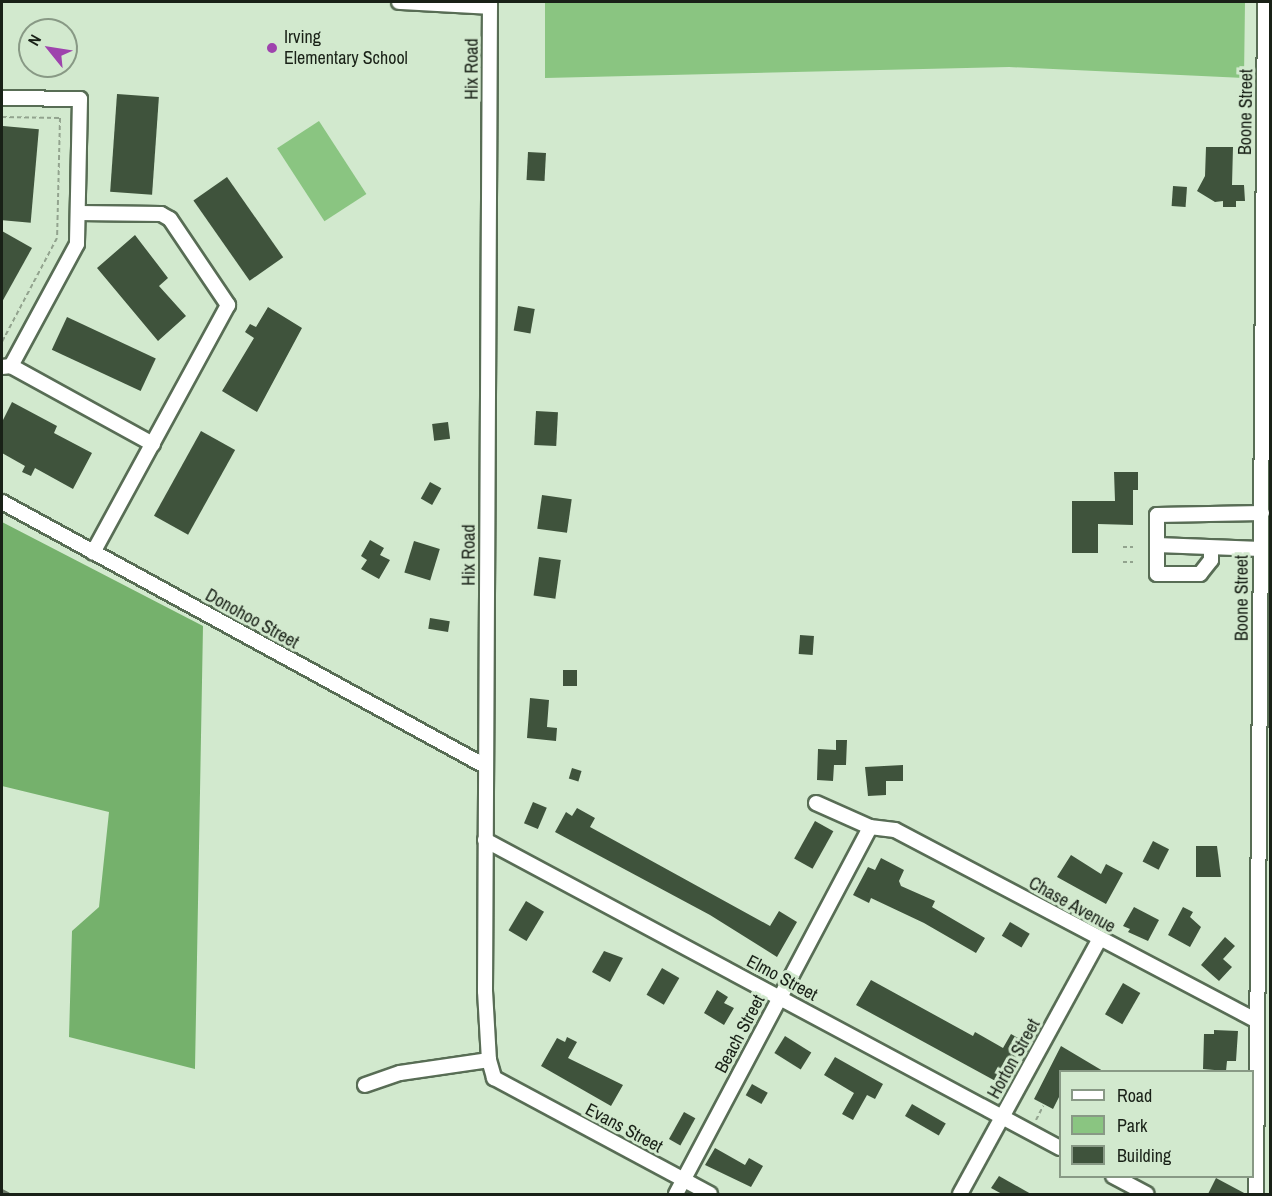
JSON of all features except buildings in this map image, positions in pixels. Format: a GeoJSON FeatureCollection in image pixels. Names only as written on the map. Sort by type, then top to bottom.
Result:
{"type":"FeatureCollection","features":[{"type":"Feature","properties":{"kind":"street"},"geometry":{"type":"LineString","coordinates":[[399,2],[490,4]]}},
{"type":"Feature","properties":{"kind":"street","name":"Boone Street"},"geometry":{"type":"LineString","coordinates":[[1256,1194],[1264,1052],[1257,1021],[1265,781],[1261,549],[1264,521],[1268,252],[1265,2]]}},
{"type":"Feature","properties":{"kind":"street","name":"Hix Road"},"geometry":{"type":"LineString","coordinates":[[490,4],[485,991],[489,1060],[494,1078],[520,1092]]}},
{"type":"Feature","properties":{"kind":"street"},"geometry":{"type":"LineString","coordinates":[[2,98],[80,99],[77,244],[6,366],[153,444]]}},
{"type":"Feature","properties":{"kind":"street"},"geometry":{"type":"LineString","coordinates":[[78,213],[161,214],[170,219],[228,305],[93,553]]}},
{"type":"Feature","properties":{"kind":"street","name":"Donohoo Street"},"geometry":{"type":"LineString","coordinates":[[2,502],[485,766]]}},
{"type":"Feature","properties":{"kind":"street"},"geometry":{"type":"LineString","coordinates":[[1211,548],[1211,560],[1200,574],[1156,574],[1157,516],[1264,521]]}},
{"type":"Feature","properties":{"kind":"street"},"geometry":{"type":"LineString","coordinates":[[1157,545],[1261,549]]}},
{"type":"Feature","properties":{"kind":"street","name":"Chase Avenue"},"geometry":{"type":"LineString","coordinates":[[816,803],[870,827],[895,830],[1099,940],[1257,1021]]}},
{"type":"Feature","properties":{"kind":"street","name":"Beach Street"},"geometry":{"type":"LineString","coordinates":[[676,1194],[870,827]]}},
{"type":"Feature","properties":{"kind":"street","name":"Elmo Street"},"geometry":{"type":"LineString","coordinates":[[485,840],[1059,1148]]}},
{"type":"Feature","properties":{"kind":"street","name":"Horton Street"},"geometry":{"type":"LineString","coordinates":[[960,1194],[1099,940]]}},
{"type":"Feature","properties":{"kind":"street"},"geometry":{"type":"LineString","coordinates":[[365,1085],[399,1073],[489,1060]]}},
{"type":"Feature","properties":{"kind":"street","name":"Evans Street"},"geometry":{"type":"LineString","coordinates":[[520,1092],[710,1194]]}},
{"type":"Feature","properties":{"kind":"street"},"geometry":{"type":"LineString","coordinates":[[1117,1178],[1147,1194]]}},
{"type":"Feature","properties":{"kind":"path"},"geometry":{"type":"LineString","coordinates":[[2,117],[60,118],[57,238],[2,342]]}},
{"type":"Feature","properties":{"kind":"path"},"geometry":{"type":"LineString","coordinates":[[1123,548],[1134,547]]}},
{"type":"Feature","properties":{"kind":"path"},"geometry":{"type":"LineString","coordinates":[[1123,562],[1133,562]]}},
{"type":"Feature","properties":{"kind":"path"},"geometry":{"type":"LineString","coordinates":[[1035,1122],[1043,1106]]}},
{"type":"Feature","properties":{"kind":"green space"},"geometry":{"type":"Polygon","coordinates":[[[545,2],[1245,2],[1244,78],[1009,67],[545,78],[545,2]]]}},
{"type":"Feature","properties":{"kind":"green space"},"geometry":{"type":"Polygon","coordinates":[[[319,121],[366,194],[324,221],[277,148],[319,121]]]}},
{"type":"Feature","properties":{"kind":"green space"},"geometry":{"type":"Polygon","coordinates":[[[2,522],[203,626],[195,1069],[69,1037],[72,931],[99,907],[109,812],[2,786],[2,522]]]}},
{"type":"Feature","properties":{"kind":"railway"},"geometry":{"type":"LineString","coordinates":[[2,1191],[8,1194]]}},
{"type":"Feature","properties":{"kind":"place","name":"Irving Elementary School"},"geometry":{"type":"Point","coordinates":[272,48]}}]}
